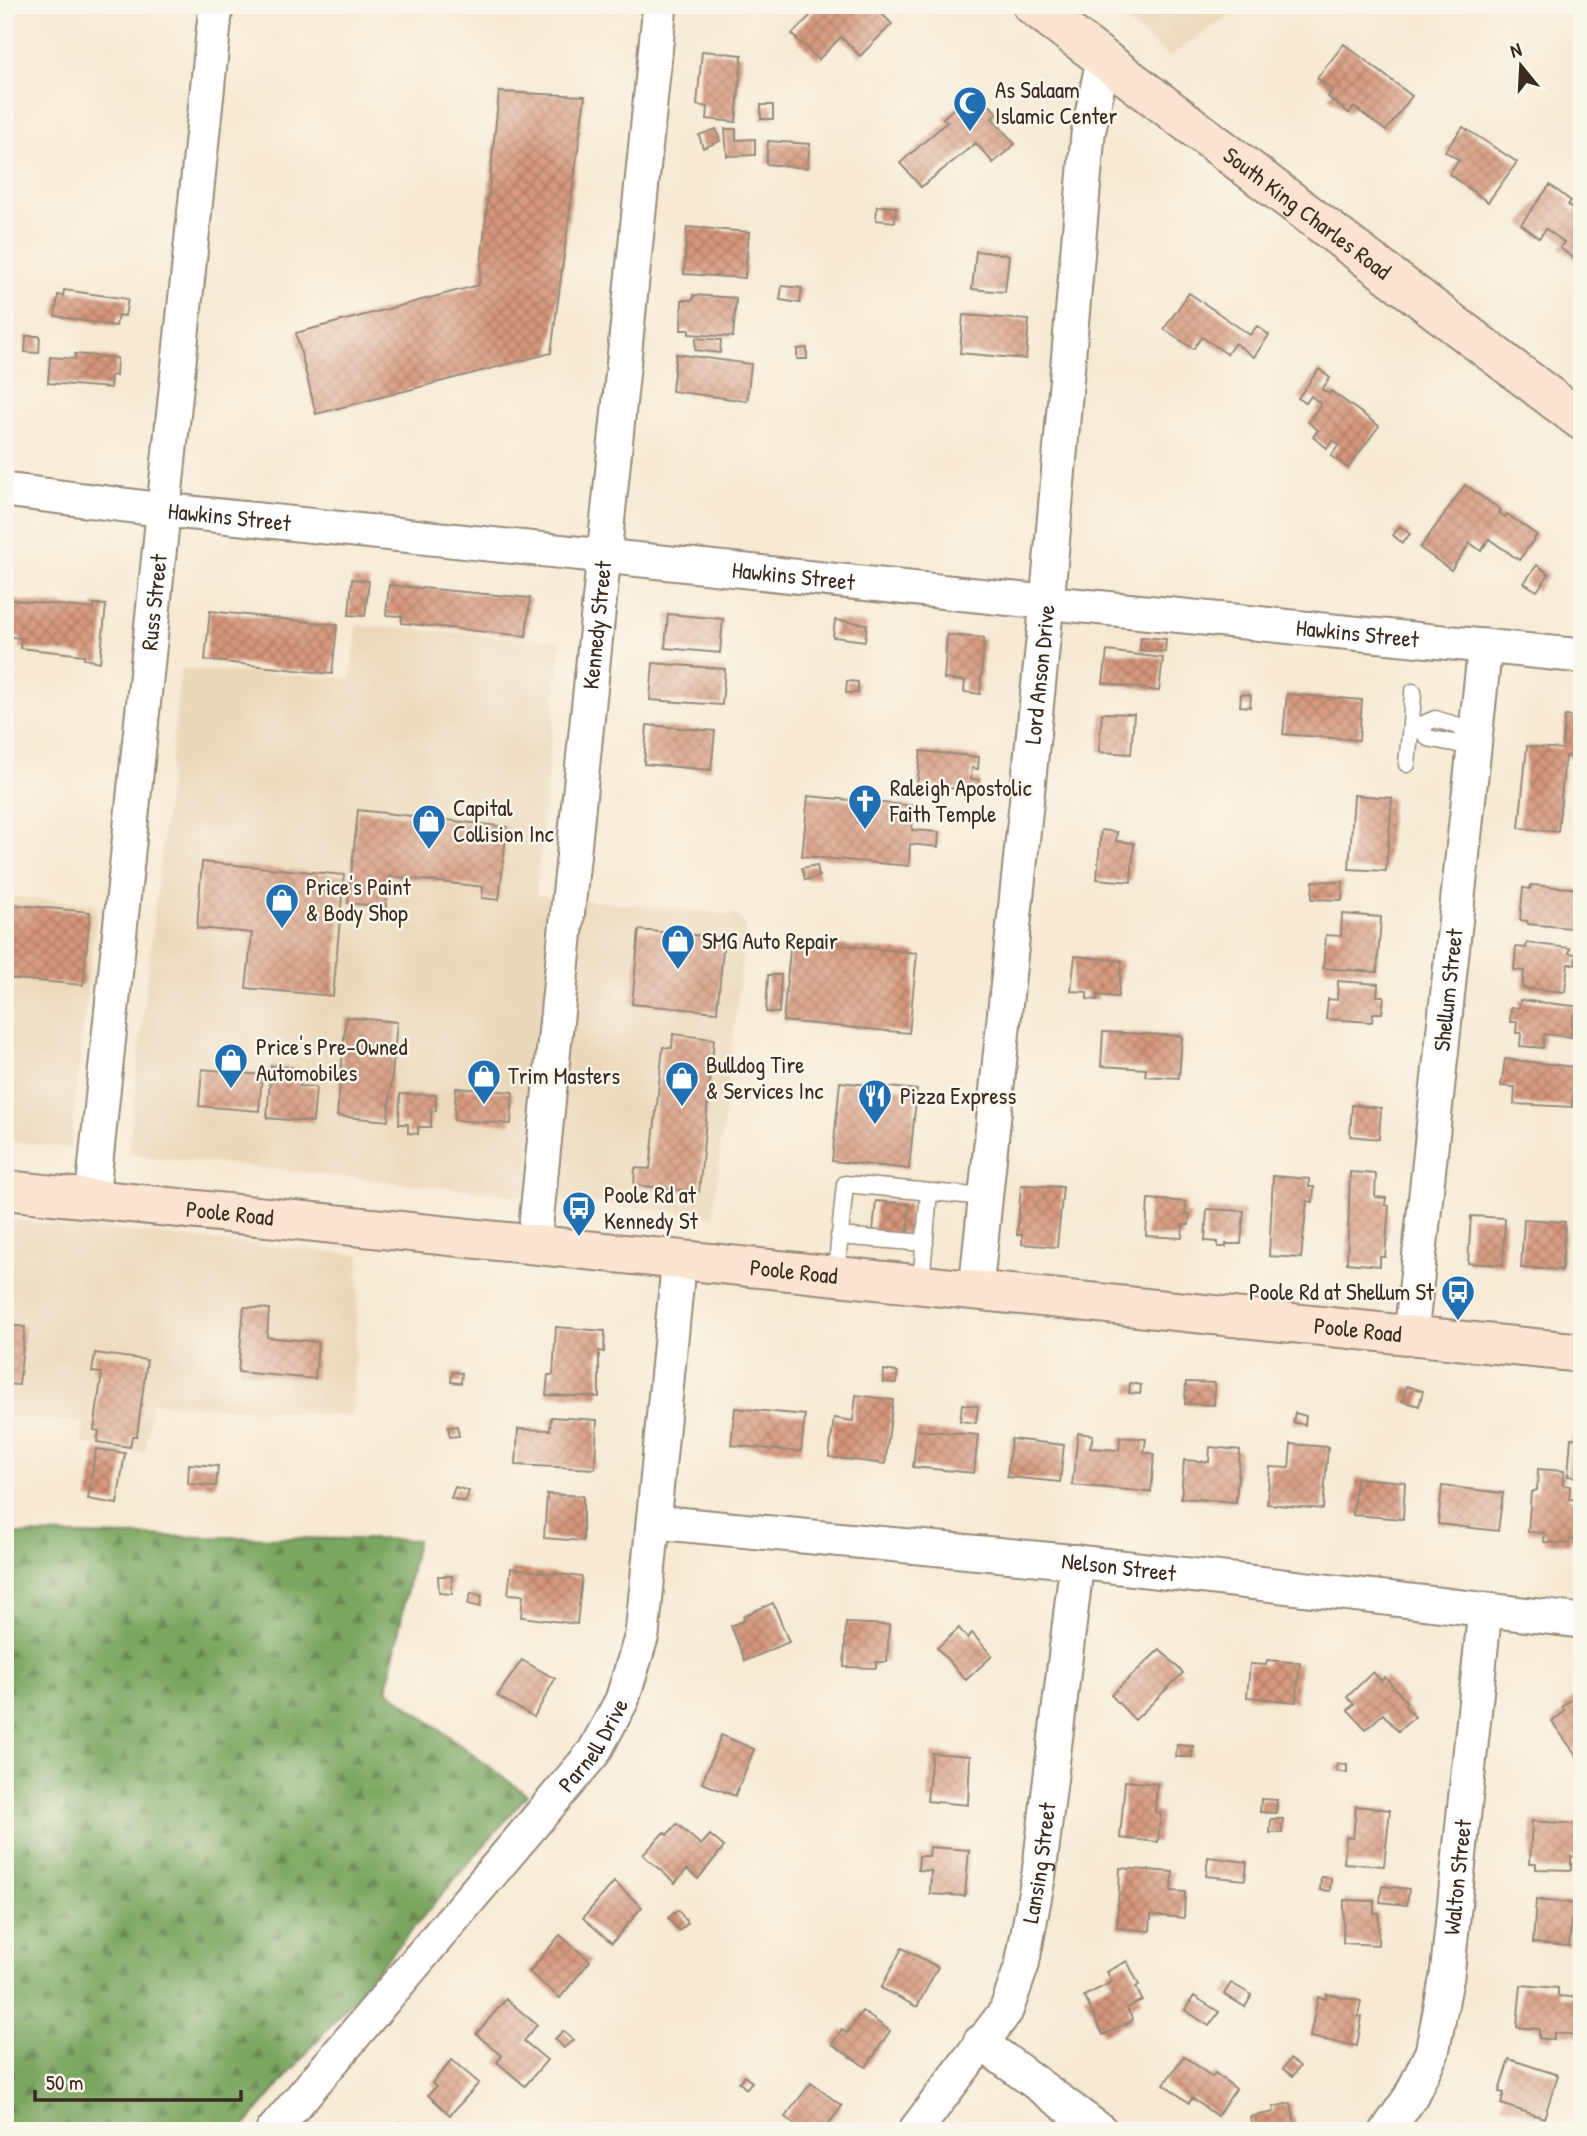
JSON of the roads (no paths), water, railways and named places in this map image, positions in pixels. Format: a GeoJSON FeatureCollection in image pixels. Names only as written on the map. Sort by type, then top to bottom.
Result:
{"type":"FeatureCollection","features":[{"type":"Feature","properties":{"kind":"main road","name":"South King Charles Road"},"geometry":{"type":"LineString","coordinates":[[1032,5],[1582,421]]}},
{"type":"Feature","properties":{"kind":"main road","name":"Poole Road"},"geometry":{"type":"LineString","coordinates":[[5,1190],[1582,1353]]}},
{"type":"Feature","properties":{"kind":"street","name":"Russ Street"},"geometry":{"type":"LineString","coordinates":[[92,1199],[216,5]]}},
{"type":"Feature","properties":{"kind":"street","name":"Kennedy Street"},"geometry":{"type":"LineString","coordinates":[[534,1243],[660,5]]}},
{"type":"Feature","properties":{"kind":"street","name":"Lord Anson Drive"},"geometry":{"type":"LineString","coordinates":[[976,1289],[1046,603],[1088,134],[1103,60]]}},
{"type":"Feature","properties":{"kind":"street","name":"Hawkins Street"},"geometry":{"type":"LineString","coordinates":[[5,490],[164,510],[1046,603],[1582,656]]}},
{"type":"Feature","properties":{"kind":"street","name":"Shellum Street"},"geometry":{"type":"LineString","coordinates":[[1411,1334],[1470,737],[1485,646]]}},
{"type":"Feature","properties":{"kind":"street","name":"Parnell Drive"},"geometry":{"type":"LineString","coordinates":[[273,2131],[594,1752],[622,1700],[642,1635],[679,1258]]}},
{"type":"Feature","properties":{"kind":"street","name":"Nelson Street"},"geometry":{"type":"LineString","coordinates":[[655,1522],[1077,1562],[1582,1621]]}},
{"type":"Feature","properties":{"kind":"street","name":"Lansing Street"},"geometry":{"type":"LineString","coordinates":[[915,2131],[1006,2011],[1021,1965],[1039,1873],[1077,1562]]}},
{"type":"Feature","properties":{"kind":"street","name":"Walton Street"},"geometry":{"type":"LineString","coordinates":[[1387,2131],[1410,2096],[1432,2053],[1440,2014],[1447,1976],[1485,1610]]}},
{"type":"Feature","properties":{"kind":"street"},"geometry":{"type":"LineString","coordinates":[[980,2042],[1101,2131]]}},
{"type":"Feature","properties":{"kind":"lane"},"geometry":{"type":"LineString","coordinates":[[1407,764],[1415,725],[1413,692]]}},
{"type":"Feature","properties":{"kind":"lane"},"geometry":{"type":"LineString","coordinates":[[1415,725],[1435,719],[1460,726],[1470,737]]}},
{"type":"Feature","properties":{"kind":"lane"},"geometry":{"type":"LineString","coordinates":[[836,1274],[845,1184],[985,1197]]}},
{"type":"Feature","properties":{"kind":"lane"},"geometry":{"type":"LineString","coordinates":[[921,1283],[929,1192]]}},
{"type":"Feature","properties":{"kind":"lane"},"geometry":{"type":"LineString","coordinates":[[839,1236],[925,1244]]}},
{"type":"Feature","properties":{"kind":"place","name":"As Salaam Islamic Center"},"geometry":{"type":"Point","coordinates":[970,133]}},
{"type":"Feature","properties":{"kind":"place","name":"Raleigh Apostolic Faith Temple"},"geometry":{"type":"Point","coordinates":[865,831]}},
{"type":"Feature","properties":{"kind":"place","name":"Capital Collision Inc"},"geometry":{"type":"Point","coordinates":[429,851]}},
{"type":"Feature","properties":{"kind":"place","name":"Price's Paint & Body Shop"},"geometry":{"type":"Point","coordinates":[282,930]}},
{"type":"Feature","properties":{"kind":"place","name":"SMG Auto Repair"},"geometry":{"type":"Point","coordinates":[678,971]}},
{"type":"Feature","properties":{"kind":"place","name":"Price's Pre-Owned Automobiles"},"geometry":{"type":"Point","coordinates":[231,1090]}},
{"type":"Feature","properties":{"kind":"place","name":"Trim Masters"},"geometry":{"type":"Point","coordinates":[484,1106]}},
{"type":"Feature","properties":{"kind":"place","name":"Bulldog Tire & Services Inc"},"geometry":{"type":"Point","coordinates":[682,1108]}},
{"type":"Feature","properties":{"kind":"place","name":"Pizza Express"},"geometry":{"type":"Point","coordinates":[875,1126]}},
{"type":"Feature","properties":{"kind":"place","name":"Poole Rd at Kennedy St"},"geometry":{"type":"Point","coordinates":[579,1238]}},
{"type":"Feature","properties":{"kind":"place","name":"Poole Rd at Shellum St"},"geometry":{"type":"Point","coordinates":[1458,1322]}}]}
